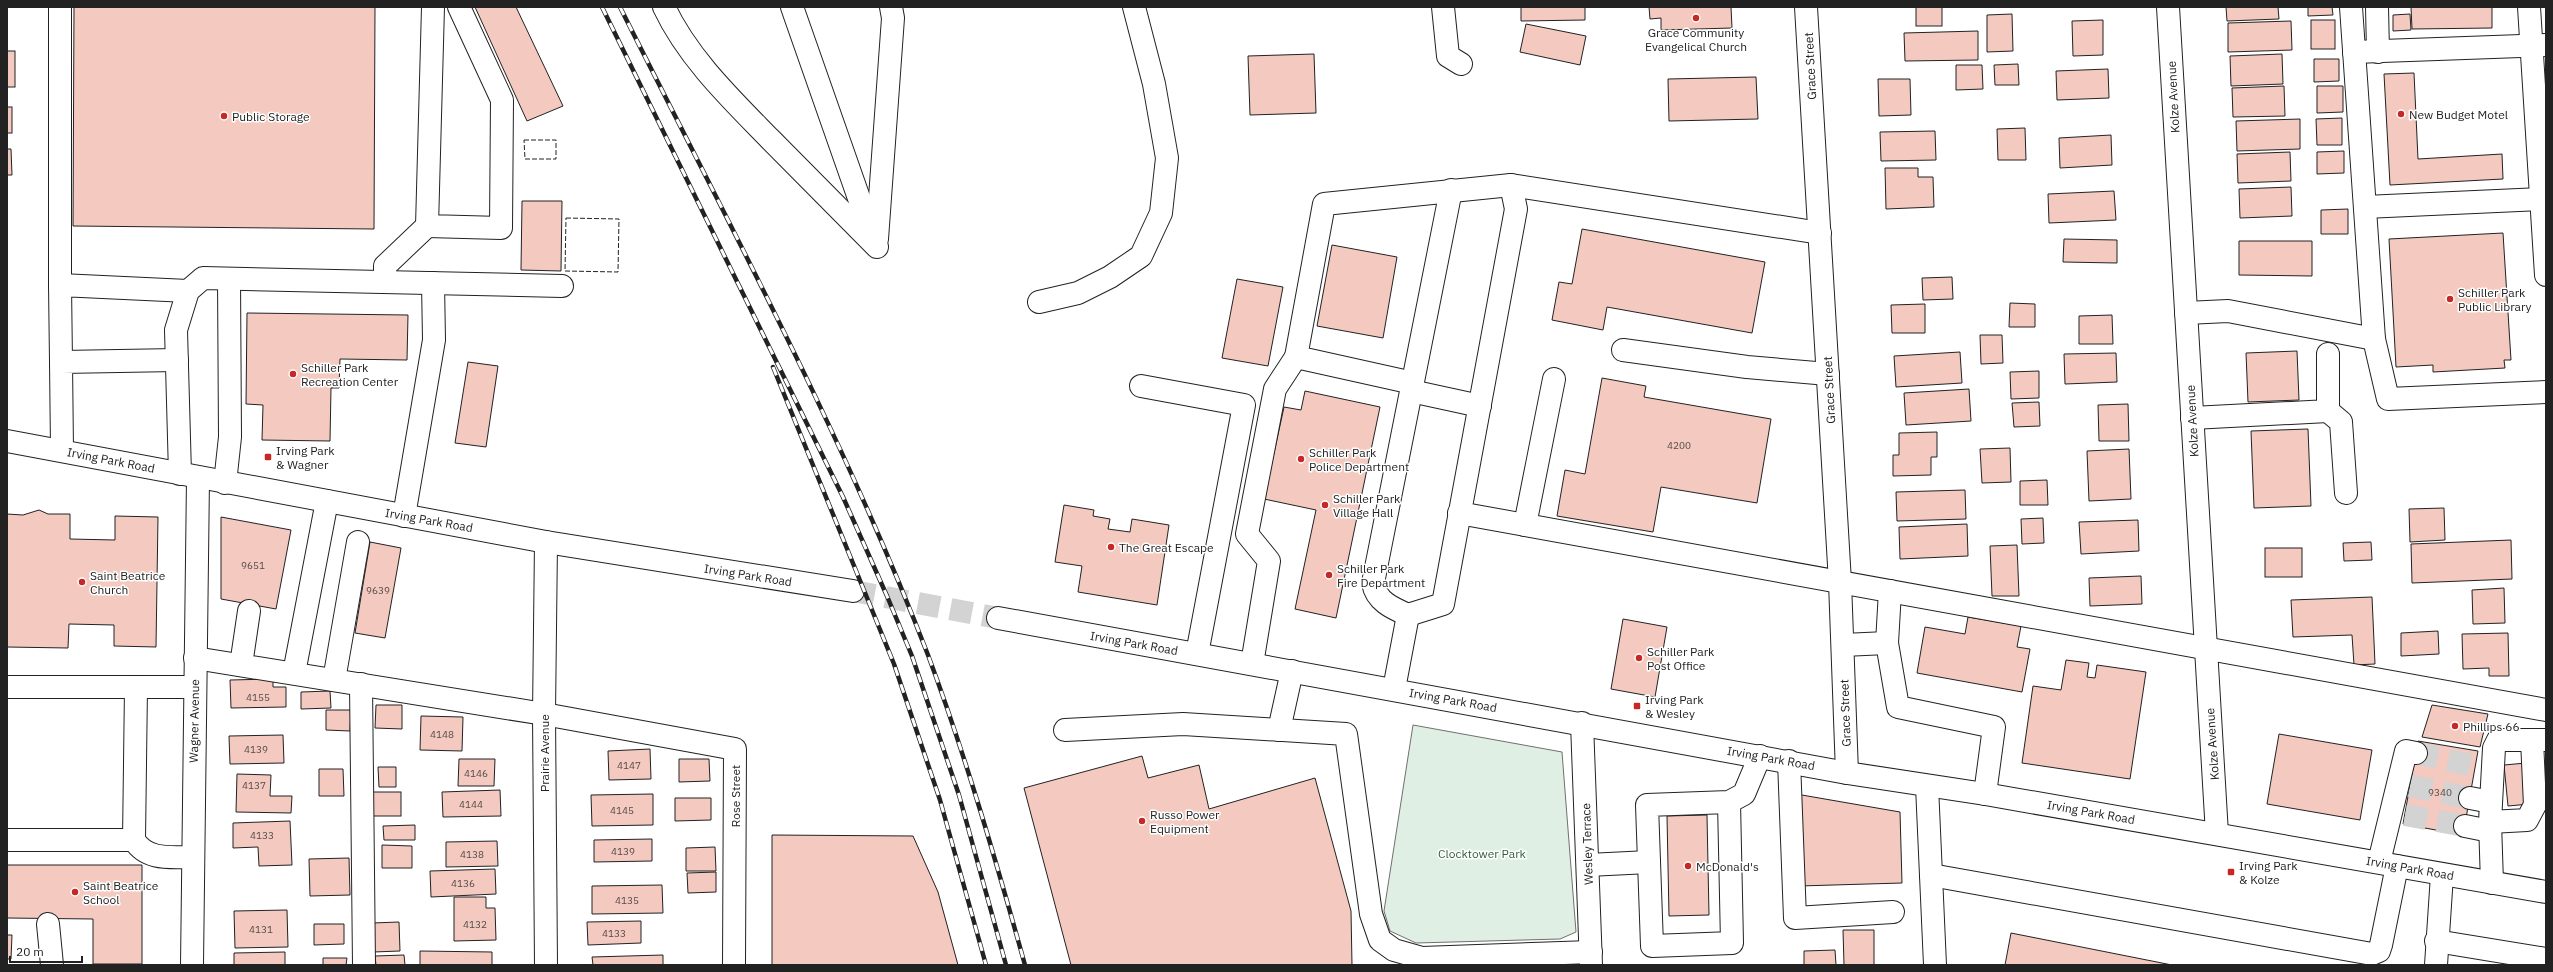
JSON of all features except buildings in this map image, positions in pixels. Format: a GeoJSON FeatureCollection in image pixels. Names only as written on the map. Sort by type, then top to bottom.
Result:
{"type":"FeatureCollection","features":[{"type":"Feature","properties":{"kind":"street"},"geometry":{"type":"LineString","coordinates":[[60,7],[60,285],[62,450]]}},
{"type":"Feature","properties":{"kind":"street"},"geometry":{"type":"LineString","coordinates":[[384,282],[385,266],[427,226],[433,7]]}},
{"type":"Feature","properties":{"kind":"street"},"geometry":{"type":"LineString","coordinates":[[427,226],[500,228],[502,100],[459,7]]}},
{"type":"Feature","properties":{"kind":"street"},"geometry":{"type":"LineString","coordinates":[[664,7],[671,22],[696,58],[744,112],[877,248]]}},
{"type":"Feature","properties":{"kind":"street"},"geometry":{"type":"LineString","coordinates":[[792,7],[877,248]]}},
{"type":"Feature","properties":{"kind":"street"},"geometry":{"type":"LineString","coordinates":[[877,248],[893,18],[891,7]]}},
{"type":"Feature","properties":{"kind":"street"},"geometry":{"type":"LineString","coordinates":[[1039,302],[1078,293],[1110,277],[1141,256],[1161,213],[1167,158],[1154,84],[1134,7]]}},
{"type":"Feature","properties":{"kind":"street"},"geometry":{"type":"LineString","coordinates":[[1443,7],[1448,56],[1461,64]]}},
{"type":"Feature","properties":{"kind":"street","name":"Grace Street"},"geometry":{"type":"LineString","coordinates":[[1806,7],[1840,582],[1848,772]]}},
{"type":"Feature","properties":{"kind":"street","name":"Kolze Avenue"},"geometry":{"type":"LineString","coordinates":[[2168,7],[2217,834]]}},
{"type":"Feature","properties":{"kind":"street"},"geometry":{"type":"LineString","coordinates":[[2351,7],[2374,339],[2386,396],[2388,399],[2546,392]]}},
{"type":"Feature","properties":{"kind":"street"},"geometry":{"type":"LineString","coordinates":[[2377,7],[2378,52]]}},
{"type":"Feature","properties":{"kind":"street"},"geometry":{"type":"LineString","coordinates":[[2529,7],[2539,46],[2541,199],[2545,231],[2546,275]]}},
{"type":"Feature","properties":{"kind":"street"},"geometry":{"type":"LineString","coordinates":[[2354,52],[2539,46]]}},
{"type":"Feature","properties":{"kind":"street"},"geometry":{"type":"LineString","coordinates":[[1451,190],[1373,582],[1374,589],[1384,602],[1408,615],[1443,604],[1516,209],[1511,185]]}},
{"type":"Feature","properties":{"kind":"street"},"geometry":{"type":"LineString","coordinates":[[1252,664],[1269,562],[1247,534],[1275,389],[1296,357],[1324,204],[1511,185],[1820,233]]}},
{"type":"Feature","properties":{"kind":"street"},"geometry":{"type":"LineString","coordinates":[[2365,206],[2541,199]]}},
{"type":"Feature","properties":{"kind":"street"},"geometry":{"type":"LineString","coordinates":[[60,285],[188,291],[203,278],[562,286]]}},
{"type":"Feature","properties":{"kind":"street"},"geometry":{"type":"LineString","coordinates":[[225,483],[230,437],[229,279]]}},
{"type":"Feature","properties":{"kind":"street"},"geometry":{"type":"LineString","coordinates":[[404,516],[434,340],[433,283]]}},
{"type":"Feature","properties":{"kind":"street","name":"Wagner Avenue"},"geometry":{"type":"LineString","coordinates":[[188,291],[176,330],[177,360],[189,476],[195,658],[192,965]]}},
{"type":"Feature","properties":{"kind":"street"},"geometry":{"type":"LineString","coordinates":[[2186,313],[2228,312],[2374,339]]}},
{"type":"Feature","properties":{"kind":"street"},"geometry":{"type":"LineString","coordinates":[[1624,350],[1748,367],[1828,374]]}},
{"type":"Feature","properties":{"kind":"street"},"geometry":{"type":"LineString","coordinates":[[2328,354],[2328,411]]}},
{"type":"Feature","properties":{"kind":"street"},"geometry":{"type":"LineString","coordinates":[[1296,357],[1480,406]]}},
{"type":"Feature","properties":{"kind":"street"},"geometry":{"type":"LineString","coordinates":[[61,362],[177,360]]}},
{"type":"Feature","properties":{"kind":"street"},"geometry":{"type":"LineString","coordinates":[[1525,525],[1554,379]]}},
{"type":"Feature","properties":{"kind":"street"},"geometry":{"type":"LineString","coordinates":[[1141,386],[1244,405],[1197,654]]}},
{"type":"Feature","properties":{"kind":"street"},"geometry":{"type":"LineString","coordinates":[[2192,418],[2328,411],[2341,422],[2346,494]]}},
{"type":"Feature","properties":{"kind":"street","name":"Irving Park Road"},"geometry":{"type":"LineString","coordinates":[[7,440],[225,483],[546,542],[853,591]]}},
{"type":"Feature","properties":{"kind":"street"},"geometry":{"type":"LineString","coordinates":[[294,673],[327,501]]}},
{"type":"Feature","properties":{"kind":"street"},"geometry":{"type":"LineString","coordinates":[[1459,513],[2546,710]]}},
{"type":"Feature","properties":{"kind":"street"},"geometry":{"type":"LineString","coordinates":[[334,680],[358,542]]}},
{"type":"Feature","properties":{"kind":"street","name":"Prairie Avenue"},"geometry":{"type":"LineString","coordinates":[[546,542],[544,714],[546,965]]}},
{"type":"Feature","properties":{"kind":"street"},"geometry":{"type":"LineString","coordinates":[[1890,591],[1887,643],[1898,706],[1994,727],[1985,794]]}},
{"type":"Feature","properties":{"kind":"street"},"geometry":{"type":"LineString","coordinates":[[241,665],[249,611]]}},
{"type":"Feature","properties":{"kind":"street"},"geometry":{"type":"LineString","coordinates":[[1394,689],[1408,615]]}},
{"type":"Feature","properties":{"kind":"street","name":"Irving Park Road"},"geometry":{"type":"LineString","coordinates":[[998,618],[1927,786],[1985,794],[2546,892]]}},
{"type":"Feature","properties":{"kind":"street"},"geometry":{"type":"LineString","coordinates":[[1843,645],[1887,643]]}},
{"type":"Feature","properties":{"kind":"street"},"geometry":{"type":"LineString","coordinates":[[195,658],[544,714]]}},
{"type":"Feature","properties":{"kind":"street"},"geometry":{"type":"LineString","coordinates":[[1279,730],[1292,671]]}},
{"type":"Feature","properties":{"kind":"street"},"geometry":{"type":"LineString","coordinates":[[361,684],[364,965]]}},
{"type":"Feature","properties":{"kind":"street"},"geometry":{"type":"LineString","coordinates":[[7,687],[194,688]]}},
{"type":"Feature","properties":{"kind":"street"},"geometry":{"type":"LineString","coordinates":[[136,688],[134,840],[139,848],[157,857],[193,857]]}},
{"type":"Feature","properties":{"kind":"street","name":"Rose Street"},"geometry":{"type":"LineString","coordinates":[[544,714],[735,750],[734,965]]}},
{"type":"Feature","properties":{"kind":"street","name":"Wesley Terrace"},"geometry":{"type":"LineString","coordinates":[[1582,723],[1591,958]]}},
{"type":"Feature","properties":{"kind":"street"},"geometry":{"type":"LineString","coordinates":[[1065,730],[1183,724],[1346,734],[1371,914],[1380,940],[1394,950],[1422,958],[1591,958]]}},
{"type":"Feature","properties":{"kind":"street"},"geometry":{"type":"LineString","coordinates":[[2465,826],[2491,818],[2527,820],[2535,805],[2539,740],[2498,740],[2484,768],[2491,818],[2492,883]]}},
{"type":"Feature","properties":{"kind":"street"},"geometry":{"type":"LineString","coordinates":[[1931,875],[2372,954],[2378,951],[2381,945],[2388,864],[2404,785],[2406,751],[2416,753]]}},
{"type":"Feature","properties":{"kind":"street"},"geometry":{"type":"LineString","coordinates":[[1729,802],[1732,943],[1652,946],[1647,805],[1729,802],[1744,794],[1760,756]]}},
{"type":"Feature","properties":{"kind":"street"},"geometry":{"type":"LineString","coordinates":[[1789,761],[1795,918],[1893,912]]}},
{"type":"Feature","properties":{"kind":"street"},"geometry":{"type":"LineString","coordinates":[[1927,786],[1935,965]]}},
{"type":"Feature","properties":{"kind":"street"},"geometry":{"type":"LineString","coordinates":[[2470,798],[2491,818]]}},
{"type":"Feature","properties":{"kind":"street"},"geometry":{"type":"LineString","coordinates":[[7,840],[134,840]]}},
{"type":"Feature","properties":{"kind":"street"},"geometry":{"type":"LineString","coordinates":[[1588,865],[1649,862]]}},
{"type":"Feature","properties":{"kind":"street"},"geometry":{"type":"LineString","coordinates":[[2436,965],[2436,941],[2442,875]]}},
{"type":"Feature","properties":{"kind":"street"},"geometry":{"type":"LineString","coordinates":[[48,924],[52,965]]}},
{"type":"Feature","properties":{"kind":"street"},"geometry":{"type":"LineString","coordinates":[[2436,941],[2546,959]]}},
{"type":"Feature","properties":{"kind":"green space","name":"Clocktower Park"},"geometry":{"type":"Polygon","coordinates":[[[1413,725],[1562,752],[1576,932],[1560,939],[1416,943],[1390,931],[1384,911],[1413,725]]]}},
{"type":"Feature","properties":{"kind":"tunnel"},"geometry":{"type":"LineString","coordinates":[[853,591],[998,618]]}},
{"type":"Feature","properties":{"kind":"tunnel"},"geometry":{"type":"LineString","coordinates":[[2416,753],[2476,766]]}},
{"type":"Feature","properties":{"kind":"tunnel"},"geometry":{"type":"LineString","coordinates":[[2410,786],[2470,798]]}},
{"type":"Feature","properties":{"kind":"tunnel"},"geometry":{"type":"LineString","coordinates":[[2405,815],[2465,826]]}},
{"type":"Feature","properties":{"kind":"railway"},"geometry":{"type":"LineString","coordinates":[[602,7],[843,497],[887,596],[912,656],[959,795],[1006,965]]}},
{"type":"Feature","properties":{"kind":"railway"},"geometry":{"type":"LineString","coordinates":[[620,7],[782,328],[859,490],[895,572],[928,655],[968,770],[1025,965]]}},
{"type":"Feature","properties":{"kind":"railway"},"geometry":{"type":"LineString","coordinates":[[773,367],[894,664],[940,800],[986,965]]}},
{"type":"Feature","properties":{"kind":"fence"},"geometry":{"type":"LineString","coordinates":[[524,140],[556,140],[556,159],[525,159],[524,140]]}},
{"type":"Feature","properties":{"kind":"fence"},"geometry":{"type":"LineString","coordinates":[[566,218],[619,219],[618,272],[565,271],[566,218]]}},
{"type":"Feature","properties":{"kind":"place","name":"Grace Community Evangelical Church"},"geometry":{"type":"Point","coordinates":[1696,18]}},
{"type":"Feature","properties":{"kind":"place","name":"New Budget Motel"},"geometry":{"type":"Point","coordinates":[2401,114]}},
{"type":"Feature","properties":{"kind":"place","name":"Public Storage"},"geometry":{"type":"Point","coordinates":[224,116]}},
{"type":"Feature","properties":{"kind":"place","name":"Schiller Park Public Library"},"geometry":{"type":"Point","coordinates":[2450,299]}},
{"type":"Feature","properties":{"kind":"place","name":"Schiller Park Recreation Center"},"geometry":{"type":"Point","coordinates":[293,374]}},
{"type":"Feature","properties":{"kind":"place","name":"Irving Park & Wagner"},"geometry":{"type":"Point","coordinates":[268,457]}},
{"type":"Feature","properties":{"kind":"place","name":"Schiller Park Police Department"},"geometry":{"type":"Point","coordinates":[1301,459]}},
{"type":"Feature","properties":{"kind":"place","name":"Schiller Park Village Hall"},"geometry":{"type":"Point","coordinates":[1325,505]}},
{"type":"Feature","properties":{"kind":"place","name":"The Great Escape"},"geometry":{"type":"Point","coordinates":[1111,547]}},
{"type":"Feature","properties":{"kind":"place","name":"Schiller Park Fire Department"},"geometry":{"type":"Point","coordinates":[1329,575]}},
{"type":"Feature","properties":{"kind":"place","name":"Saint Beatrice Church"},"geometry":{"type":"Point","coordinates":[82,582]}},
{"type":"Feature","properties":{"kind":"place","name":"Schiller Park Post Office"},"geometry":{"type":"Point","coordinates":[1639,658]}},
{"type":"Feature","properties":{"kind":"place","name":"Irving Park & Wesley"},"geometry":{"type":"Point","coordinates":[1637,706]}},
{"type":"Feature","properties":{"kind":"place","name":"Phillips 66"},"geometry":{"type":"Point","coordinates":[2455,726]}},
{"type":"Feature","properties":{"kind":"place","name":"Russo Power Equipment"},"geometry":{"type":"Point","coordinates":[1142,821]}},
{"type":"Feature","properties":{"kind":"place","name":"McDonald's"},"geometry":{"type":"Point","coordinates":[1688,866]}},
{"type":"Feature","properties":{"kind":"place","name":"Irving Park & Kolze"},"geometry":{"type":"Point","coordinates":[2231,872]}},
{"type":"Feature","properties":{"kind":"place","name":"Saint Beatrice School"},"geometry":{"type":"Point","coordinates":[75,892]}}]}
